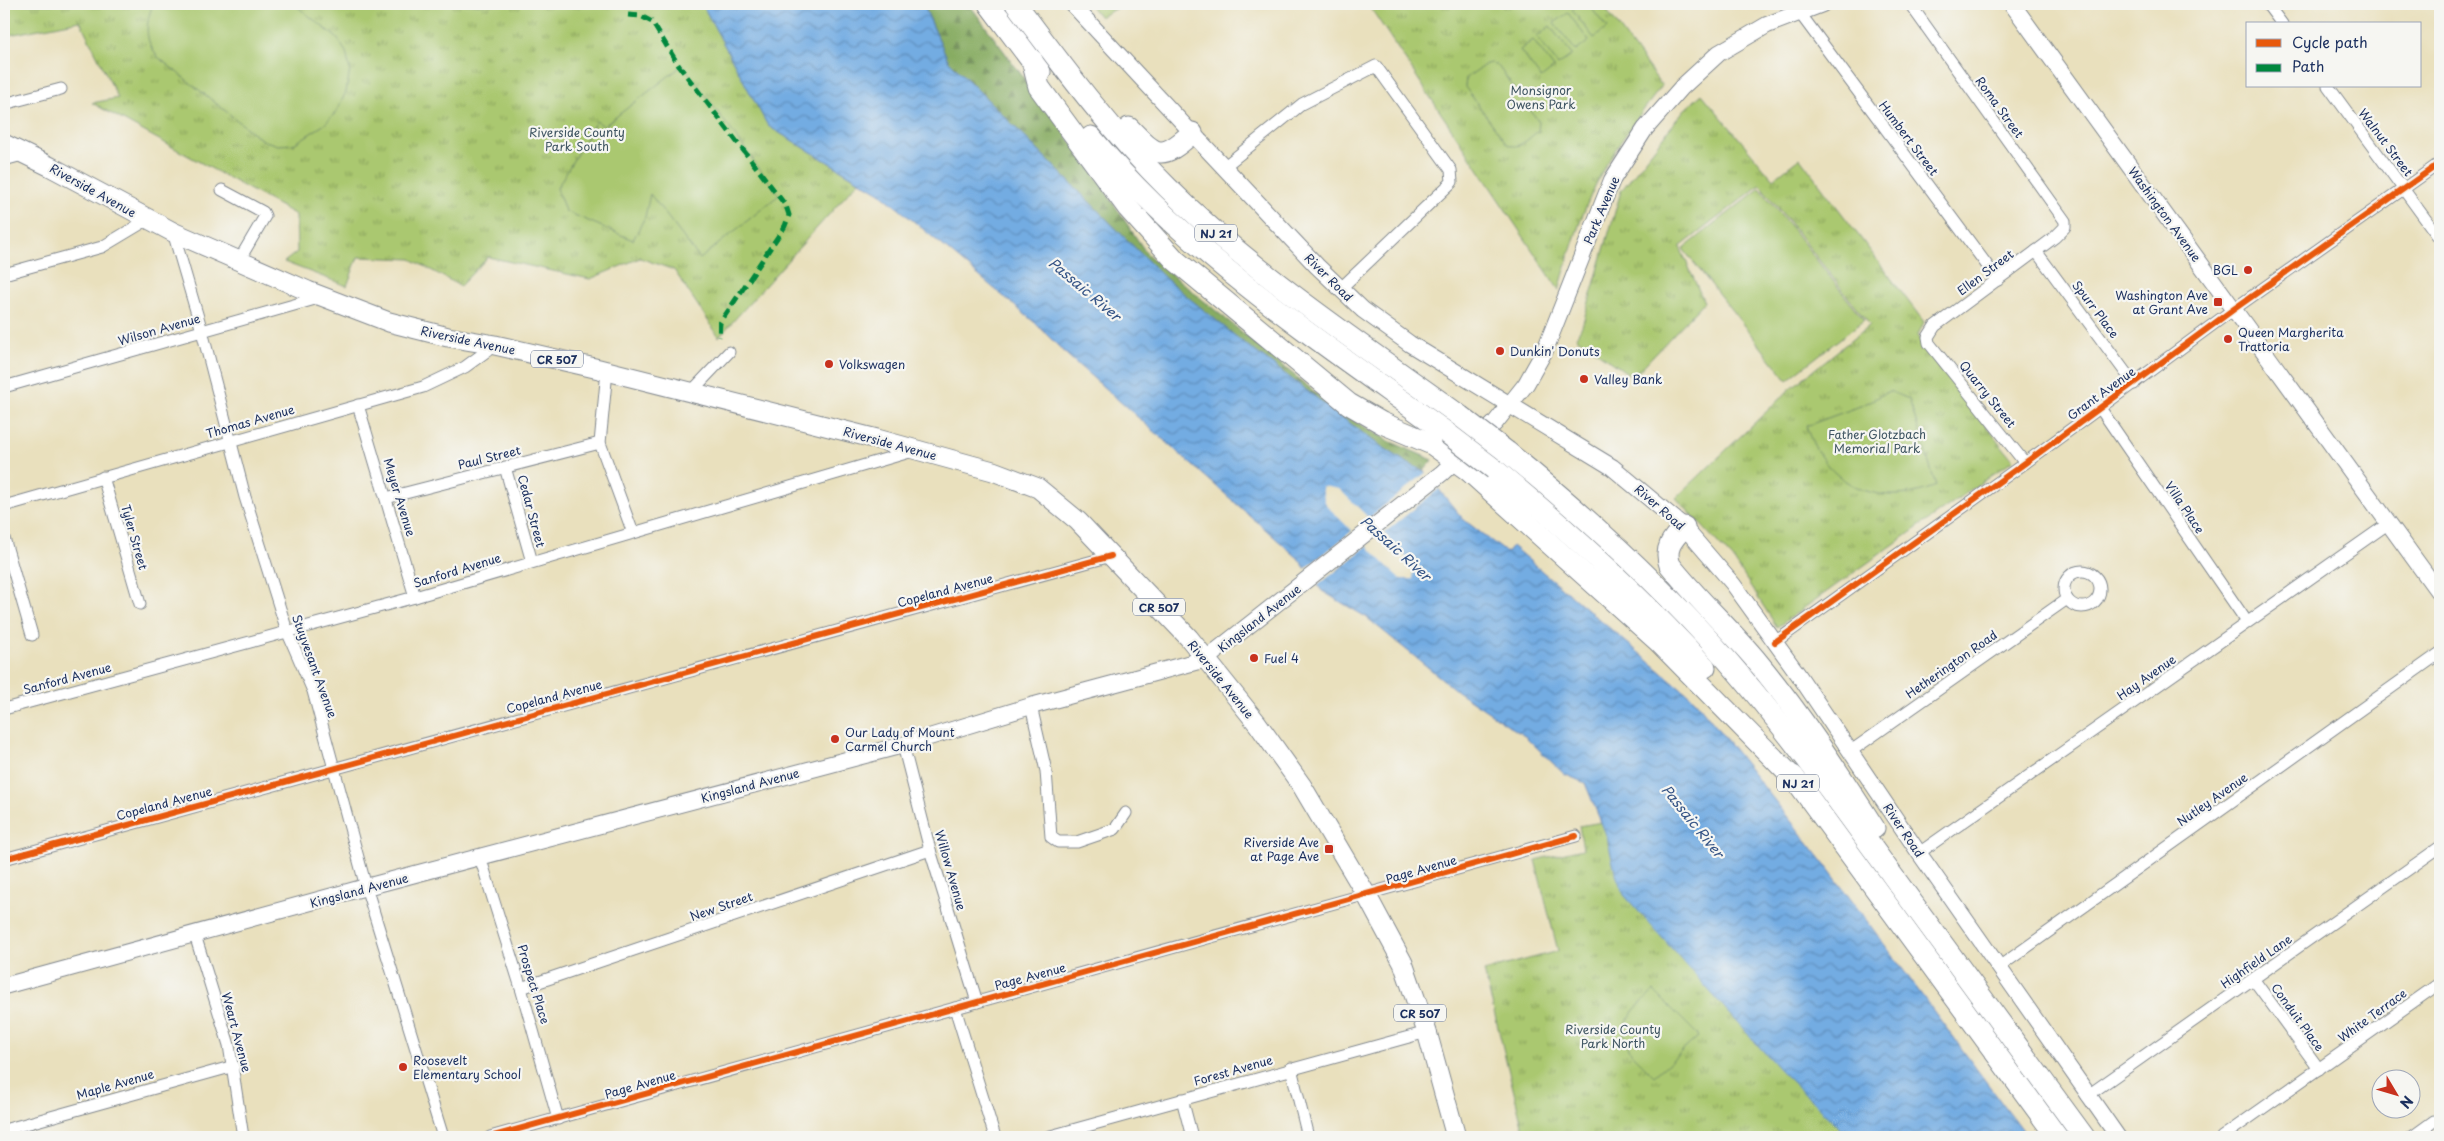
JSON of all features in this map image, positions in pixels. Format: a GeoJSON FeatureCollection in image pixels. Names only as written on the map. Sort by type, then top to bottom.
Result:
{"type":"FeatureCollection","features":[{"type":"Feature","properties":{"kind":"highway","name":"NJ 21"},"geometry":{"type":"LineString","coordinates":[[989,4],[1103,151],[1180,230],[1264,299],[1494,469],[1582,543],[1660,619],[1734,701],[1801,786],[2057,1137]]}},
{"type":"Feature","properties":{"kind":"highway","name":"NJ 21"},"geometry":{"type":"LineString","coordinates":[[1016,4],[1119,137],[1194,214],[1277,282],[1507,452],[1617,546],[1675,604],[1726,659],[1801,751],[2084,1137]]}},
{"type":"Feature","properties":{"kind":"highway"},"geometry":{"type":"LineString","coordinates":[[1022,4],[1093,88],[1150,149],[1158,152],[1172,150],[1192,132]]}},
{"type":"Feature","properties":{"kind":"highway"},"geometry":{"type":"LineString","coordinates":[[1032,60],[1039,87],[1128,208],[1175,260],[1349,404],[1382,423],[1432,444],[1448,466],[1658,640],[1801,786]]}},
{"type":"Feature","properties":{"kind":"highway"},"geometry":{"type":"LineString","coordinates":[[1684,527],[1670,543],[1667,551],[1670,565],[1750,653],[1793,708],[1848,787],[1967,977]]}},
{"type":"Feature","properties":{"kind":"main road","name":"Park Avenue"},"geometry":{"type":"LineString","coordinates":[[1448,466],[1511,405],[1526,384],[1551,338],[1612,180],[1645,129],[1682,86],[1720,53],[1767,25],[1822,4]]}},
{"type":"Feature","properties":{"kind":"main road","name":"Washington Avenue"},"geometry":{"type":"LineString","coordinates":[[2012,4],[2440,594]]}},
{"type":"Feature","properties":{"kind":"main road","name":"River Road"},"geometry":{"type":"LineString","coordinates":[[1192,132],[1340,289],[1403,339],[1612,467],[1684,527]]}},
{"type":"Feature","properties":{"kind":"main road","name":"Riverside Avenue"},"geometry":{"type":"LineString","coordinates":[[4,144],[173,232],[238,262],[322,297],[389,322],[448,337],[496,345],[692,392],[917,450],[1008,476],[1038,488],[1078,521],[1206,659],[1281,754],[1367,896],[1403,964],[1427,1032],[1456,1137]]}},
{"type":"Feature","properties":{"kind":"main road","name":"Kingsland Avenue"},"geometry":{"type":"LineString","coordinates":[[4,986],[366,887],[903,745],[1031,706],[1206,659],[1293,592],[1448,466]]}},
{"type":"Feature","properties":{"kind":"street","name":"River Road"},"geometry":{"type":"LineString","coordinates":[[1072,4],[1192,132]]}},
{"type":"Feature","properties":{"kind":"street","name":"Roma Street"},"geometry":{"type":"LineString","coordinates":[[1910,4],[2065,221],[2065,227]]}},
{"type":"Feature","properties":{"kind":"street"},"geometry":{"type":"LineString","coordinates":[[2267,4],[2280,22]]}},
{"type":"Feature","properties":{"kind":"street","name":"Humbert Street"},"geometry":{"type":"LineString","coordinates":[[1799,12],[1998,280]]}},
{"type":"Feature","properties":{"kind":"street"},"geometry":{"type":"LineString","coordinates":[[1225,166],[1302,104],[1376,66],[1451,170],[1452,182],[1340,289]]}},
{"type":"Feature","properties":{"kind":"street","name":"Walnut Street"},"geometry":{"type":"LineString","coordinates":[[2329,88],[2440,239]]}},
{"type":"Feature","properties":{"kind":"street"},"geometry":{"type":"LineString","coordinates":[[4,104],[61,89]]}},
{"type":"Feature","properties":{"kind":"street"},"geometry":{"type":"LineString","coordinates":[[4,160],[26,154]]}},
{"type":"Feature","properties":{"kind":"street","name":"Grant Avenue"},"geometry":{"type":"LineString","coordinates":[[1775,642],[2134,384],[2234,309],[2440,163]]}},
{"type":"Feature","properties":{"kind":"street"},"geometry":{"type":"LineString","coordinates":[[222,190],[263,212],[265,216],[238,262]]}},
{"type":"Feature","properties":{"kind":"street"},"geometry":{"type":"LineString","coordinates":[[4,274],[102,247],[148,220]]}},
{"type":"Feature","properties":{"kind":"street","name":"Ellen Street"},"geometry":{"type":"LineString","coordinates":[[1929,343],[1928,337],[1935,326],[1998,280],[2065,227]]}},
{"type":"Feature","properties":{"kind":"street","name":"Stuyvesant Avenue"},"geometry":{"type":"LineString","coordinates":[[173,232],[202,331],[246,496],[286,631],[313,691],[366,887],[442,1137]]}},
{"type":"Feature","properties":{"kind":"street","name":"Spurr Place"},"geometry":{"type":"LineString","coordinates":[[2036,251],[2134,384]]}},
{"type":"Feature","properties":{"kind":"street","name":"Wilson Avenue"},"geometry":{"type":"LineString","coordinates":[[4,387],[322,297]]}},
{"type":"Feature","properties":{"kind":"street","name":"Quarry Street"},"geometry":{"type":"LineString","coordinates":[[1929,343],[2025,463]]}},
{"type":"Feature","properties":{"kind":"street","name":"Thomas Avenue"},"geometry":{"type":"LineString","coordinates":[[4,506],[423,387],[465,367],[496,345]]}},
{"type":"Feature","properties":{"kind":"street"},"geometry":{"type":"LineString","coordinates":[[692,392],[729,352]]}},
{"type":"Feature","properties":{"kind":"street"},"geometry":{"type":"LineString","coordinates":[[606,371],[600,443],[633,532]]}},
{"type":"Feature","properties":{"kind":"street","name":"Meyer Avenue"},"geometry":{"type":"LineString","coordinates":[[358,406],[415,597]]}},
{"type":"Feature","properties":{"kind":"street","name":"Villa Place"},"geometry":{"type":"LineString","coordinates":[[2100,408],[2247,622]]}},
{"type":"Feature","properties":{"kind":"street","name":"Paul Street"},"geometry":{"type":"LineString","coordinates":[[386,498],[600,443]]}},
{"type":"Feature","properties":{"kind":"street","name":"Sanford Avenue"},"geometry":{"type":"LineString","coordinates":[[4,709],[415,597],[917,450]]}},
{"type":"Feature","properties":{"kind":"street","name":"Cedar Street"},"geometry":{"type":"LineString","coordinates":[[505,467],[532,562]]}},
{"type":"Feature","properties":{"kind":"street","name":"Tyler Street"},"geometry":{"type":"LineString","coordinates":[[103,477],[140,604]]}},
{"type":"Feature","properties":{"kind":"street","name":"Hay Avenue"},"geometry":{"type":"LineString","coordinates":[[1920,853],[2389,522]]}},
{"type":"Feature","properties":{"kind":"street","name":"River Road"},"geometry":{"type":"LineString","coordinates":[[1684,527],[1716,562],[1775,642],[2087,1096],[2118,1137]]}},
{"type":"Feature","properties":{"kind":"street"},"geometry":{"type":"LineString","coordinates":[[4,538],[32,635]]}},
{"type":"Feature","properties":{"kind":"street","name":"Copeland Avenue"},"geometry":{"type":"LineString","coordinates":[[4,858],[1111,556]]}},
{"type":"Feature","properties":{"kind":"street","name":"Hetherington Road"},"geometry":{"type":"LineString","coordinates":[[1851,751],[2067,599]]}},
{"type":"Feature","properties":{"kind":"street","name":"Nutley Avenue"},"geometry":{"type":"LineString","coordinates":[[1999,967],[2440,653]]}},
{"type":"Feature","properties":{"kind":"street"},"geometry":{"type":"LineString","coordinates":[[1031,706],[1046,771],[1051,837],[1058,842],[1077,842],[1115,830],[1126,813]]}},
{"type":"Feature","properties":{"kind":"street","name":"Willow Avenue"},"geometry":{"type":"LineString","coordinates":[[903,745],[930,850],[977,1002]]}},
{"type":"Feature","properties":{"kind":"street","name":"Page Avenue"},"geometry":{"type":"LineString","coordinates":[[490,1137],[1367,896],[1576,836]]}},
{"type":"Feature","properties":{"kind":"street","name":"Highfield Lane"},"geometry":{"type":"LineString","coordinates":[[2087,1096],[2440,847]]}},
{"type":"Feature","properties":{"kind":"street","name":"New Street"},"geometry":{"type":"LineString","coordinates":[[521,988],[930,850]]}},
{"type":"Feature","properties":{"kind":"street","name":"Prospect Place"},"geometry":{"type":"LineString","coordinates":[[480,858],[521,988],[558,1119]]}},
{"type":"Feature","properties":{"kind":"street","name":"Weart Avenue"},"geometry":{"type":"LineString","coordinates":[[196,935],[234,1066],[243,1137]]}},
{"type":"Feature","properties":{"kind":"street","name":"Conduit Place"},"geometry":{"type":"LineString","coordinates":[[2254,980],[2319,1069]]}},
{"type":"Feature","properties":{"kind":"street","name":"White Terrace"},"geometry":{"type":"LineString","coordinates":[[2222,1137],[2440,983]]}},
{"type":"Feature","properties":{"kind":"street"},"geometry":{"type":"LineString","coordinates":[[955,1008],[995,1137]]}},
{"type":"Feature","properties":{"kind":"street","name":"Forest Avenue"},"geometry":{"type":"LineString","coordinates":[[1047,1137],[1074,1134],[1182,1099],[1427,1032]]}},
{"type":"Feature","properties":{"kind":"street","name":"Maple Avenue"},"geometry":{"type":"LineString","coordinates":[[4,1130],[234,1066]]}},
{"type":"Feature","properties":{"kind":"street"},"geometry":{"type":"LineString","coordinates":[[1291,1068],[1308,1137]]}},
{"type":"Feature","properties":{"kind":"street"},"geometry":{"type":"LineString","coordinates":[[1182,1099],[1192,1137]]}},
{"type":"Feature","properties":{"kind":"street"},"geometry":{"type":"LineString","coordinates":[[2412,1137],[2434,1121]]}},
{"type":"Feature","properties":{"kind":"green space","name":"Riverside County Park South"},"geometry":{"type":"Polygon","coordinates":[[[4,4],[702,4],[768,126],[859,181],[719,337],[674,270],[640,258],[590,279],[488,257],[460,286],[411,259],[358,257],[347,286],[284,262],[297,252],[296,215],[92,103],[118,98],[80,21],[4,36],[4,4]]]}},
{"type":"Feature","properties":{"kind":"green space"},"geometry":{"type":"Polygon","coordinates":[[[153,4],[294,4],[337,38],[346,52],[350,70],[346,92],[336,112],[325,124],[294,144],[278,145],[262,140],[154,52],[147,32],[148,19],[153,4]]]}},
{"type":"Feature","properties":{"kind":"green space"},"geometry":{"type":"Polygon","coordinates":[[[923,4],[969,4],[1086,162],[1147,254],[1339,412],[1389,441],[1433,460],[1424,471],[1409,464],[1376,443],[1240,340],[1166,279],[948,60],[923,4]]]}},
{"type":"Feature","properties":{"kind":"green space"},"geometry":{"type":"Polygon","coordinates":[[[1089,4],[1124,4],[1100,17],[1089,4]]]}},
{"type":"Feature","properties":{"kind":"green space","name":"Monsignor Owens Park"},"geometry":{"type":"Polygon","coordinates":[[[1368,4],[1602,4],[1662,86],[1620,143],[1599,178],[1581,219],[1559,290],[1368,4]]]}},
{"type":"Feature","properties":{"kind":"green space"},"geometry":{"type":"Polygon","coordinates":[[[1579,4],[1588,4],[1607,28],[1594,38],[1572,10],[1579,4]]]}},
{"type":"Feature","properties":{"kind":"green space"},"geometry":{"type":"Polygon","coordinates":[[[1568,13],[1589,41],[1576,51],[1554,23],[1568,13]]]}},
{"type":"Feature","properties":{"kind":"green space"},"geometry":{"type":"Polygon","coordinates":[[[1550,26],[1572,55],[1558,65],[1537,37],[1550,26]]]}},
{"type":"Feature","properties":{"kind":"green space"},"geometry":{"type":"Polygon","coordinates":[[[1533,40],[1554,68],[1541,78],[1520,50],[1533,40]]]}},
{"type":"Feature","properties":{"kind":"green space"},"geometry":{"type":"Polygon","coordinates":[[[1492,63],[1498,66],[1539,122],[1538,131],[1519,145],[1511,146],[1507,144],[1465,87],[1466,78],[1486,64],[1492,63]]]}},
{"type":"Feature","properties":{"kind":"green space"},"geometry":{"type":"Polygon","coordinates":[[[683,65],[779,195],[700,259],[650,194],[645,217],[633,240],[565,211],[557,188],[596,121],[604,126],[683,65]]]}},
{"type":"Feature","properties":{"kind":"green space","name":"Father Glotzbach Memorial Park"},"geometry":{"type":"Polygon","coordinates":[[[1702,94],[1773,179],[1800,158],[1924,322],[1918,335],[1925,349],[2013,460],[1777,627],[1733,559],[1676,498],[1791,388],[1870,325],[1760,185],[1680,247],[1704,302],[1633,377],[1576,337],[1582,326],[1621,191],[1684,110],[1702,94]]]}},
{"type":"Feature","properties":{"kind":"green space"},"geometry":{"type":"Polygon","coordinates":[[[1760,188],[1864,320],[1787,380],[1683,249],[1760,188]]]}},
{"type":"Feature","properties":{"kind":"green space"},"geometry":{"type":"Polygon","coordinates":[[[1889,391],[1909,399],[1936,486],[1915,493],[1894,495],[1874,493],[1856,487],[1840,477],[1826,464],[1815,447],[1806,426],[1863,405],[1889,391]]]}},
{"type":"Feature","properties":{"kind":"green space","name":"Riverside County Park North"},"geometry":{"type":"Polygon","coordinates":[[[1602,822],[1607,837],[1849,1137],[1525,1137],[1484,971],[1558,951],[1535,860],[1583,849],[1579,826],[1602,822]]]}},
{"type":"Feature","properties":{"kind":"green space"},"geometry":{"type":"Polygon","coordinates":[[[1654,991],[1699,1036],[1654,1076],[1631,1053],[1622,1030],[1634,1010],[1654,991]]]}},
{"type":"Feature","properties":{"kind":"water","name":"Passaic River"},"geometry":{"type":"Polygon","coordinates":[[[702,4],[923,4],[948,60],[1166,279],[1240,340],[1376,443],[1409,464],[1424,471],[1463,519],[1507,553],[1512,546],[1695,700],[1821,859],[2027,1137],[1849,1137],[1780,1070],[1624,895],[1615,872],[1607,837],[1585,783],[1564,774],[1526,737],[1457,691],[1366,617],[1322,591],[1298,558],[1067,355],[1034,322],[880,193],[768,126],[702,4]]]}},
{"type":"Feature","properties":{"kind":"pier"},"geometry":{"type":"Polygon","coordinates":[[[1428,471],[1441,487],[1384,533],[1414,567],[1413,579],[1401,579],[1367,546],[1316,587],[1304,570],[1352,531],[1327,506],[1322,486],[1339,489],[1369,518],[1428,471]]]}},
{"type":"Feature","properties":{"kind":"marked path"},"geometry":{"type":"LineString","coordinates":[[628,15],[641,16],[652,22],[679,66],[786,206],[789,215],[785,226],[720,323],[719,337]]}},
{"type":"Feature","properties":{"kind":"cycle path"},"geometry":{"type":"LineString","coordinates":[[1775,642],[2025,463],[2234,309],[2440,163]]}},
{"type":"Feature","properties":{"kind":"cycle path"},"geometry":{"type":"LineString","coordinates":[[4,859],[1111,556]]}},
{"type":"Feature","properties":{"kind":"cycle path"},"geometry":{"type":"LineString","coordinates":[[490,1137],[1576,836]]}},
{"type":"Feature","properties":{"kind":"place","name":"BGL"},"geometry":{"type":"Point","coordinates":[2248,270]}},
{"type":"Feature","properties":{"kind":"place","name":"Washington Ave at Grant Ave"},"geometry":{"type":"Point","coordinates":[2218,302]}},
{"type":"Feature","properties":{"kind":"place","name":"Queen Margherita Trattoria"},"geometry":{"type":"Point","coordinates":[2228,339]}},
{"type":"Feature","properties":{"kind":"place","name":"Dunkin' Donuts"},"geometry":{"type":"Point","coordinates":[1500,351]}},
{"type":"Feature","properties":{"kind":"place","name":"Volkswagen"},"geometry":{"type":"Point","coordinates":[829,364]}},
{"type":"Feature","properties":{"kind":"place","name":"Valley Bank"},"geometry":{"type":"Point","coordinates":[1584,379]}},
{"type":"Feature","properties":{"kind":"place","name":"Fuel 4"},"geometry":{"type":"Point","coordinates":[1254,658]}},
{"type":"Feature","properties":{"kind":"place","name":"Our Lady of Mount Carmel Church"},"geometry":{"type":"Point","coordinates":[835,739]}},
{"type":"Feature","properties":{"kind":"place","name":"Riverside Ave at Page Ave"},"geometry":{"type":"Point","coordinates":[1329,849]}},
{"type":"Feature","properties":{"kind":"place","name":"Roosevelt Elementary School"},"geometry":{"type":"Point","coordinates":[403,1067]}}]}
